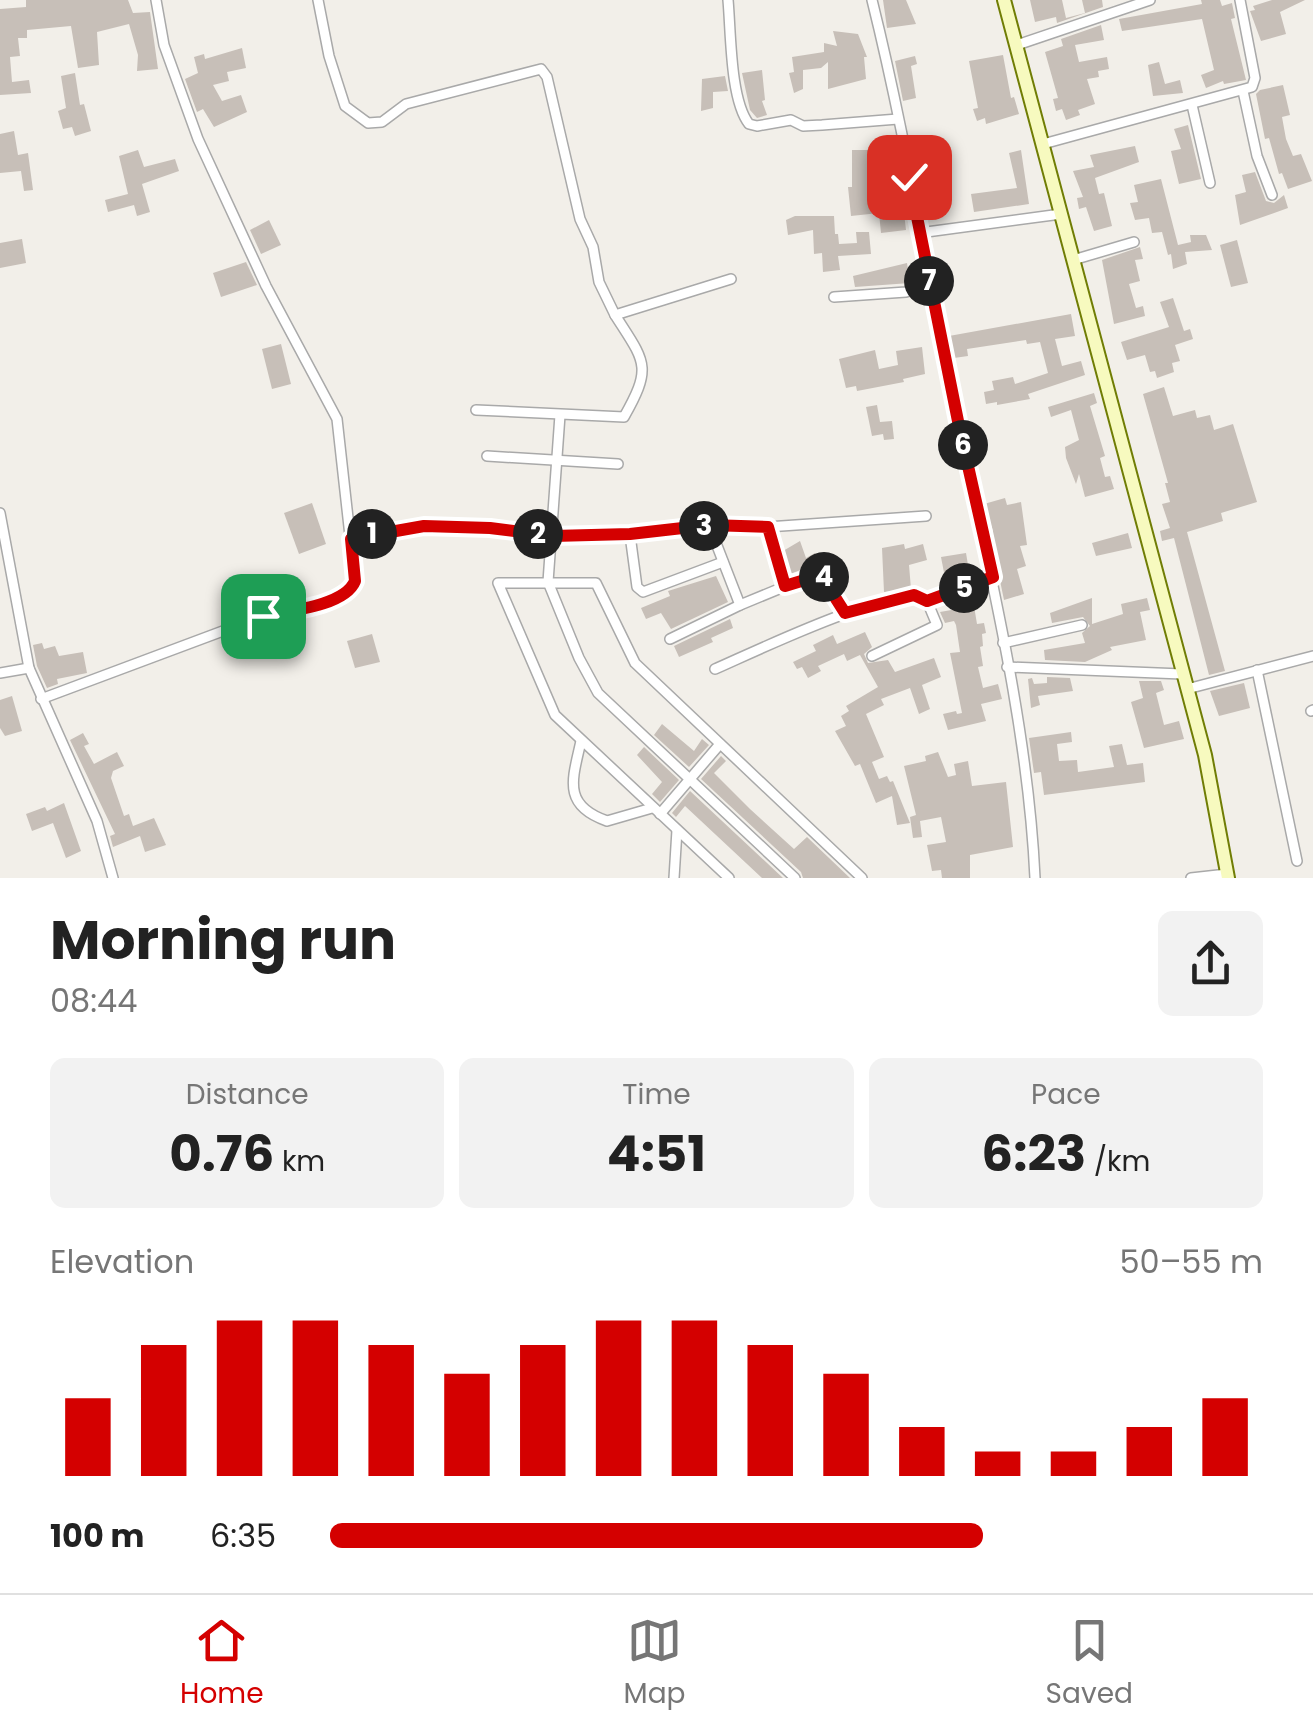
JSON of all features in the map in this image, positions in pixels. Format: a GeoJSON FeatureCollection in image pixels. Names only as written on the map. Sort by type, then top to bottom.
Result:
{"type":"FeatureCollection","features":[{"type":"Feature","properties":{"kind":"main road"},"geometry":{"type":"LineString","coordinates":[[1004,0],[1204,754],[1227,876]]}},
{"type":"Feature","properties":{"kind":"street"},"geometry":{"type":"LineString","coordinates":[[42,699],[263,616],[295,612],[344,596],[355,581],[337,419],[266,286],[198,138],[164,45],[156,0]]}},
{"type":"Feature","properties":{"kind":"street"},"geometry":{"type":"LineString","coordinates":[[318,0],[329,56],[345,106],[368,123],[382,122],[406,104],[541,68],[548,77],[599,282],[644,359],[640,388],[624,417],[476,410]]}},
{"type":"Feature","properties":{"kind":"street"},"geometry":{"type":"LineString","coordinates":[[728,0],[737,90],[749,124],[791,120],[800,125],[822,125],[898,119]]}},
{"type":"Feature","properties":{"kind":"street"},"geometry":{"type":"LineString","coordinates":[[872,0],[993,577],[1033,827],[1035,878]]}},
{"type":"Feature","properties":{"kind":"street"},"geometry":{"type":"LineString","coordinates":[[1017,45],[1150,0]]}},
{"type":"Feature","properties":{"kind":"street"},"geometry":{"type":"LineString","coordinates":[[1043,144],[1252,87],[1255,78],[1240,0]]}},
{"type":"Feature","properties":{"kind":"street"},"geometry":{"type":"LineString","coordinates":[[1243,91],[1257,156],[1272,196]]}},
{"type":"Feature","properties":{"kind":"street"},"geometry":{"type":"LineString","coordinates":[[1192,106],[1210,183]]}},
{"type":"Feature","properties":{"kind":"street"},"geometry":{"type":"LineString","coordinates":[[919,233],[1061,214]]}},
{"type":"Feature","properties":{"kind":"street"},"geometry":{"type":"LineString","coordinates":[[1072,260],[1134,242]]}},
{"type":"Feature","properties":{"kind":"street"},"geometry":{"type":"LineString","coordinates":[[615,315],[731,279]]}},
{"type":"Feature","properties":{"kind":"street"},"geometry":{"type":"LineString","coordinates":[[834,297],[906,292],[930,284]]}},
{"type":"Feature","properties":{"kind":"street"},"geometry":{"type":"LineString","coordinates":[[560,415],[548,582],[592,686],[795,878]]}},
{"type":"Feature","properties":{"kind":"street"},"geometry":{"type":"LineString","coordinates":[[487,456],[618,464]]}},
{"type":"Feature","properties":{"kind":"street"},"geometry":{"type":"LineString","coordinates":[[0,513],[29,668],[98,821],[113,878]]}},
{"type":"Feature","properties":{"kind":"street"},"geometry":{"type":"LineString","coordinates":[[351,539],[424,526],[490,528],[553,536],[926,516]]}},
{"type":"Feature","properties":{"kind":"street"},"geometry":{"type":"LineString","coordinates":[[709,525],[740,605]]}},
{"type":"Feature","properties":{"kind":"street"},"geometry":{"type":"LineString","coordinates":[[768,527],[785,586]]}},
{"type":"Feature","properties":{"kind":"street"},"geometry":{"type":"LineString","coordinates":[[630,534],[637,587],[643,592],[723,562]]}},
{"type":"Feature","properties":{"kind":"street"},"geometry":{"type":"LineString","coordinates":[[670,639],[740,605],[821,575],[845,613]]}},
{"type":"Feature","properties":{"kind":"street"},"geometry":{"type":"LineString","coordinates":[[927,601],[993,577]]}},
{"type":"Feature","properties":{"kind":"street"},"geometry":{"type":"LineString","coordinates":[[729,878],[555,715],[498,586],[503,581],[596,584],[632,659],[862,878]]}},
{"type":"Feature","properties":{"kind":"street"},"geometry":{"type":"LineString","coordinates":[[715,669],[845,613],[914,595],[927,601],[937,624],[872,656]]}},
{"type":"Feature","properties":{"kind":"street"},"geometry":{"type":"LineString","coordinates":[[1004,643],[1082,625]]}},
{"type":"Feature","properties":{"kind":"street"},"geometry":{"type":"LineString","coordinates":[[1187,689],[1313,656]]}},
{"type":"Feature","properties":{"kind":"street"},"geometry":{"type":"LineString","coordinates":[[0,673],[29,668]]}},
{"type":"Feature","properties":{"kind":"street"},"geometry":{"type":"LineString","coordinates":[[1007,668],[1182,674]]}},
{"type":"Feature","properties":{"kind":"street"},"geometry":{"type":"LineString","coordinates":[[1257,670],[1297,861]]}},
{"type":"Feature","properties":{"kind":"street"},"geometry":{"type":"LineString","coordinates":[[581,741],[572,784],[578,800],[607,821],[656,811],[690,780],[720,744]]}},
{"type":"Feature","properties":{"kind":"street"},"geometry":{"type":"LineString","coordinates":[[674,878],[677,830]]}},
{"type":"Feature","properties":{"kind":"street"},"geometry":{"type":"LineString","coordinates":[[1191,878],[1227,876]]}},
{"type":"Feature","properties":{"kind":"building"},"geometry":{"type":"Polygon","coordinates":[[[26,0],[128,0],[133,13],[150,12],[158,69],[137,71],[138,55],[129,24],[97,32],[99,65],[78,68],[71,26],[27,30],[27,38],[18,38],[20,56],[10,57],[12,82],[29,80],[31,93],[0,95],[0,9],[26,7],[26,0]]]}},
{"type":"Feature","properties":{"kind":"building"},"geometry":{"type":"Polygon","coordinates":[[[883,0],[906,0],[916,24],[887,28],[883,0]]]}},
{"type":"Feature","properties":{"kind":"building"},"geometry":{"type":"Polygon","coordinates":[[[1030,0],[1062,0],[1066,18],[1085,13],[1082,0],[1102,0],[1103,7],[1057,23],[1056,17],[1035,22],[1030,0]]]}},
{"type":"Feature","properties":{"kind":"building"},"geometry":{"type":"Polygon","coordinates":[[[1201,0],[1220,0],[1222,6],[1232,3],[1235,18],[1231,19],[1246,80],[1224,84],[1223,81],[1206,88],[1201,75],[1214,70],[1202,19],[1122,31],[1119,19],[1202,4],[1201,0]]]}},
{"type":"Feature","properties":{"kind":"building"},"geometry":{"type":"Polygon","coordinates":[[[1272,0],[1305,0],[1280,12],[1286,34],[1261,41],[1250,11],[1255,10],[1253,6],[1272,0]]]}},
{"type":"Feature","properties":{"kind":"building"},"geometry":{"type":"Polygon","coordinates":[[[1101,25],[1104,40],[1075,45],[1079,62],[1107,57],[1109,69],[1098,71],[1099,77],[1087,79],[1095,104],[1066,120],[1062,109],[1056,111],[1053,99],[1058,98],[1045,52],[1063,46],[1061,39],[1101,25]]]}},
{"type":"Feature","properties":{"kind":"building"},"geometry":{"type":"Polygon","coordinates":[[[833,31],[858,34],[867,57],[866,79],[828,89],[828,62],[821,68],[803,70],[803,89],[794,93],[789,73],[794,72],[792,57],[824,52],[824,43],[837,46],[833,31]]]}},
{"type":"Feature","properties":{"kind":"building"},"geometry":{"type":"Polygon","coordinates":[[[242,48],[246,68],[227,72],[229,81],[213,85],[222,101],[241,95],[247,112],[214,127],[203,109],[197,112],[185,79],[198,73],[194,57],[204,54],[205,59],[242,48]]]}},
{"type":"Feature","properties":{"kind":"building"},"geometry":{"type":"Polygon","coordinates":[[[1003,55],[1011,98],[1014,97],[1019,114],[986,124],[985,118],[977,121],[973,109],[978,108],[969,61],[1003,55]]]}},
{"type":"Feature","properties":{"kind":"building"},"geometry":{"type":"Polygon","coordinates":[[[915,56],[917,64],[911,66],[916,98],[903,101],[895,61],[915,56]]]}},
{"type":"Feature","properties":{"kind":"building"},"geometry":{"type":"Polygon","coordinates":[[[1159,62],[1165,84],[1180,80],[1183,93],[1153,96],[1148,65],[1159,62]]]}},
{"type":"Feature","properties":{"kind":"building"},"geometry":{"type":"Polygon","coordinates":[[[762,70],[762,101],[767,115],[757,118],[750,110],[742,73],[762,70]]]}},
{"type":"Feature","properties":{"kind":"building"},"geometry":{"type":"Polygon","coordinates":[[[75,73],[80,105],[84,104],[91,131],[75,136],[72,127],[63,129],[58,111],[66,108],[61,76],[75,73]]]}},
{"type":"Feature","properties":{"kind":"building"},"geometry":{"type":"Polygon","coordinates":[[[725,76],[728,91],[713,92],[713,108],[701,111],[702,79],[725,76]]]}},
{"type":"Feature","properties":{"kind":"building"},"geometry":{"type":"Polygon","coordinates":[[[1283,85],[1290,115],[1282,117],[1286,139],[1293,156],[1301,154],[1312,181],[1288,189],[1282,173],[1279,174],[1269,138],[1265,139],[1256,94],[1283,85]]]}},
{"type":"Feature","properties":{"kind":"building"},"geometry":{"type":"Polygon","coordinates":[[[1188,125],[1201,179],[1179,184],[1171,151],[1181,149],[1174,129],[1188,125]]]}},
{"type":"Feature","properties":{"kind":"building"},"geometry":{"type":"Polygon","coordinates":[[[14,131],[18,155],[28,153],[33,190],[24,191],[21,171],[0,173],[0,134],[14,131]]]}},
{"type":"Feature","properties":{"kind":"building"},"geometry":{"type":"Polygon","coordinates":[[[1135,146],[1139,162],[1095,178],[1099,194],[1104,193],[1112,226],[1094,231],[1086,207],[1079,209],[1077,198],[1083,197],[1073,171],[1094,167],[1090,155],[1135,146]]]}},
{"type":"Feature","properties":{"kind":"building"},"geometry":{"type":"Polygon","coordinates":[[[138,150],[144,167],[175,159],[179,171],[142,184],[150,212],[137,216],[134,205],[108,212],[105,200],[128,194],[119,156],[138,150]]]}},
{"type":"Feature","properties":{"kind":"building"},"geometry":{"type":"Polygon","coordinates":[[[852,150],[879,150],[879,182],[890,181],[896,213],[904,213],[906,230],[881,233],[879,213],[851,216],[848,187],[852,187],[852,150]]]}},
{"type":"Feature","properties":{"kind":"building"},"geometry":{"type":"Polygon","coordinates":[[[1021,150],[1029,204],[974,212],[971,194],[1017,188],[1009,153],[1021,150]]]}},
{"type":"Feature","properties":{"kind":"building"},"geometry":{"type":"Polygon","coordinates":[[[1255,172],[1266,201],[1274,203],[1284,195],[1288,208],[1240,225],[1235,195],[1246,192],[1242,175],[1255,172]]]}},
{"type":"Feature","properties":{"kind":"building"},"geometry":{"type":"Polygon","coordinates":[[[1161,179],[1178,245],[1191,242],[1190,235],[1206,235],[1212,250],[1185,252],[1187,264],[1173,269],[1162,232],[1152,233],[1149,218],[1135,220],[1130,203],[1138,202],[1134,185],[1161,179]]]}},
{"type":"Feature","properties":{"kind":"building"},"geometry":{"type":"Polygon","coordinates":[[[795,216],[834,216],[839,244],[857,243],[856,232],[869,232],[871,254],[838,256],[840,270],[823,272],[822,253],[814,254],[813,230],[788,235],[786,220],[795,216]]]}},
{"type":"Feature","properties":{"kind":"building"},"geometry":{"type":"Polygon","coordinates":[[[269,220],[281,245],[261,254],[250,230],[269,220]]]}},
{"type":"Feature","properties":{"kind":"building"},"geometry":{"type":"Polygon","coordinates":[[[22,239],[26,263],[0,268],[0,243],[22,239]]]}},
{"type":"Feature","properties":{"kind":"building"},"geometry":{"type":"Polygon","coordinates":[[[1237,240],[1248,283],[1231,287],[1220,245],[1237,240]]]}},
{"type":"Feature","properties":{"kind":"building"},"geometry":{"type":"Polygon","coordinates":[[[1140,247],[1143,259],[1135,260],[1140,281],[1129,284],[1136,308],[1143,306],[1145,316],[1114,324],[1102,260],[1140,247]]]}},
{"type":"Feature","properties":{"kind":"building"},"geometry":{"type":"Polygon","coordinates":[[[246,262],[257,285],[221,297],[213,273],[246,262]]]}},
{"type":"Feature","properties":{"kind":"building"},"geometry":{"type":"Polygon","coordinates":[[[907,263],[910,283],[855,287],[853,276],[907,263]]]}},
{"type":"Feature","properties":{"kind":"building"},"geometry":{"type":"Polygon","coordinates":[[[1173,298],[1184,331],[1190,329],[1193,339],[1175,345],[1180,361],[1172,363],[1174,372],[1157,378],[1155,371],[1150,372],[1145,355],[1127,360],[1121,342],[1169,327],[1160,302],[1173,298]]]}},
{"type":"Feature","properties":{"kind":"building"},"geometry":{"type":"Polygon","coordinates":[[[1071,314],[1075,336],[1055,339],[1062,366],[1081,361],[1085,375],[1028,394],[1030,399],[986,404],[984,392],[994,390],[992,381],[1013,377],[1015,384],[1048,373],[1040,342],[1027,344],[1026,340],[967,349],[968,356],[954,358],[949,336],[1071,314]]]}},
{"type":"Feature","properties":{"kind":"building"},"geometry":{"type":"Polygon","coordinates":[[[281,344],[291,384],[272,389],[262,349],[281,344]]]}},
{"type":"Feature","properties":{"kind":"building"},"geometry":{"type":"Polygon","coordinates":[[[922,347],[925,374],[857,391],[856,386],[846,388],[839,359],[875,350],[879,369],[898,365],[896,351],[922,347]]]}},
{"type":"Feature","properties":{"kind":"building"},"geometry":{"type":"Polygon","coordinates":[[[1164,387],[1173,416],[1195,410],[1197,418],[1210,415],[1214,430],[1233,424],[1257,502],[1221,513],[1223,521],[1187,532],[1225,671],[1209,675],[1174,538],[1162,541],[1160,531],[1170,528],[1162,504],[1170,502],[1168,483],[1143,394],[1164,387]]]}},
{"type":"Feature","properties":{"kind":"building"},"geometry":{"type":"Polygon","coordinates":[[[1094,393],[1097,403],[1090,406],[1105,456],[1100,458],[1105,477],[1110,476],[1114,489],[1085,497],[1079,474],[1076,484],[1066,458],[1065,447],[1079,440],[1071,410],[1051,417],[1048,407],[1094,393]]]}},
{"type":"Feature","properties":{"kind":"building"},"geometry":{"type":"Polygon","coordinates":[[[877,405],[880,422],[892,421],[894,439],[884,440],[883,434],[872,436],[866,407],[877,405]]]}},
{"type":"Feature","properties":{"kind":"building"},"geometry":{"type":"Polygon","coordinates":[[[1005,498],[1007,505],[1021,502],[1027,545],[1020,546],[1026,566],[1017,569],[1024,594],[1004,600],[990,532],[993,531],[984,504],[1005,498]]]}},
{"type":"Feature","properties":{"kind":"building"},"geometry":{"type":"Polygon","coordinates":[[[312,503],[326,544],[299,554],[284,513],[312,503]]]}},
{"type":"Feature","properties":{"kind":"building"},"geometry":{"type":"Polygon","coordinates":[[[1128,533],[1132,548],[1096,556],[1092,543],[1128,533]]]}},
{"type":"Feature","properties":{"kind":"building"},"geometry":{"type":"Polygon","coordinates":[[[800,541],[806,558],[815,553],[819,563],[790,574],[783,551],[800,541]]]}},
{"type":"Feature","properties":{"kind":"building"},"geometry":{"type":"Polygon","coordinates":[[[904,544],[905,549],[923,544],[927,560],[909,565],[911,589],[884,592],[882,548],[904,544]]]}},
{"type":"Feature","properties":{"kind":"building"},"geometry":{"type":"Polygon","coordinates":[[[966,553],[970,577],[946,583],[941,557],[966,553]]]}},
{"type":"Feature","properties":{"kind":"building"},"geometry":{"type":"Polygon","coordinates":[[[716,576],[728,602],[671,629],[661,613],[646,619],[641,608],[670,596],[668,591],[716,576]]]}},
{"type":"Feature","properties":{"kind":"building"},"geometry":{"type":"Polygon","coordinates":[[[1092,598],[1092,624],[1123,614],[1121,604],[1147,598],[1150,610],[1140,612],[1146,640],[1110,647],[1112,650],[1085,662],[1045,660],[1044,650],[1085,643],[1082,633],[1090,626],[1083,617],[1052,623],[1050,613],[1092,598]]]}},
{"type":"Feature","properties":{"kind":"building"},"geometry":{"type":"Polygon","coordinates":[[[974,606],[977,624],[984,623],[986,633],[982,634],[980,647],[983,666],[978,667],[983,688],[998,684],[1002,699],[981,704],[986,721],[948,730],[943,714],[962,713],[950,653],[960,652],[954,621],[945,623],[940,612],[974,606]]]}},
{"type":"Feature","properties":{"kind":"building"},"geometry":{"type":"Polygon","coordinates":[[[730,619],[733,628],[679,657],[674,646],[730,619]]]}},
{"type":"Feature","properties":{"kind":"building"},"geometry":{"type":"Polygon","coordinates":[[[865,632],[872,647],[864,654],[868,663],[888,660],[895,672],[934,658],[941,677],[922,685],[930,709],[919,714],[910,688],[881,699],[884,705],[866,714],[884,757],[872,762],[879,779],[887,776],[893,781],[910,823],[897,825],[892,796],[876,803],[860,764],[855,766],[835,731],[846,726],[841,716],[849,711],[846,706],[878,687],[860,655],[847,661],[844,654],[818,666],[821,671],[808,678],[802,667],[797,669],[793,662],[816,651],[813,645],[833,635],[837,644],[865,632]]]}},
{"type":"Feature","properties":{"kind":"building"},"geometry":{"type":"Polygon","coordinates":[[[372,634],[380,662],[355,668],[347,641],[372,634]]]}},
{"type":"Feature","properties":{"kind":"building"},"geometry":{"type":"Polygon","coordinates":[[[42,643],[44,649],[55,646],[59,656],[83,652],[87,673],[57,679],[58,684],[47,688],[33,645],[42,643]]]}},
{"type":"Feature","properties":{"kind":"building"},"geometry":{"type":"Polygon","coordinates":[[[1047,677],[1070,678],[1073,691],[1038,696],[1040,705],[1031,708],[1028,679],[1032,678],[1034,684],[1047,683],[1047,677]]]}},
{"type":"Feature","properties":{"kind":"building"},"geometry":{"type":"Polygon","coordinates":[[[1139,681],[1161,681],[1164,690],[1156,693],[1164,725],[1179,721],[1184,739],[1144,748],[1131,702],[1143,698],[1139,681]]]}},
{"type":"Feature","properties":{"kind":"building"},"geometry":{"type":"Polygon","coordinates":[[[1244,683],[1250,708],[1219,716],[1210,691],[1244,683]]]}},
{"type":"Feature","properties":{"kind":"building"},"geometry":{"type":"Polygon","coordinates":[[[12,696],[22,731],[5,736],[0,728],[0,700],[12,696]]]}},
{"type":"Feature","properties":{"kind":"building"},"geometry":{"type":"Polygon","coordinates":[[[662,724],[694,751],[702,739],[709,745],[689,767],[654,735],[662,724]]]}},
{"type":"Feature","properties":{"kind":"building"},"geometry":{"type":"Polygon","coordinates":[[[1071,732],[1072,742],[1057,744],[1059,761],[1077,760],[1078,772],[1114,767],[1109,746],[1122,744],[1127,765],[1143,763],[1145,782],[1044,795],[1041,772],[1034,773],[1029,738],[1071,732]]]}},
{"type":"Feature","properties":{"kind":"building"},"geometry":{"type":"Polygon","coordinates":[[[83,733],[89,744],[84,746],[94,764],[117,752],[124,766],[113,771],[111,778],[124,816],[129,814],[133,826],[154,818],[166,845],[145,852],[140,836],[113,847],[110,836],[115,834],[70,740],[83,733]]]}},
{"type":"Feature","properties":{"kind":"building"},"geometry":{"type":"Polygon","coordinates":[[[644,747],[679,780],[660,802],[652,794],[662,782],[637,755],[644,747]]]}},
{"type":"Feature","properties":{"kind":"building"},"geometry":{"type":"Polygon","coordinates":[[[938,752],[948,777],[956,775],[954,764],[968,761],[972,786],[1006,782],[1013,847],[970,855],[970,878],[942,878],[941,870],[932,871],[927,845],[946,842],[941,817],[920,821],[922,837],[913,838],[910,817],[916,815],[904,766],[926,761],[925,756],[938,752]]]}},
{"type":"Feature","properties":{"kind":"building"},"geometry":{"type":"Polygon","coordinates":[[[721,756],[726,761],[714,773],[750,809],[794,849],[807,837],[850,878],[803,878],[701,779],[721,756]]]}},
{"type":"Feature","properties":{"kind":"building"},"geometry":{"type":"Polygon","coordinates":[[[690,791],[783,878],[762,878],[685,806],[676,817],[672,813],[690,791]]]}},
{"type":"Feature","properties":{"kind":"building"},"geometry":{"type":"Polygon","coordinates":[[[64,803],[81,851],[66,858],[53,823],[32,831],[26,814],[64,803]]]}},
{"type":"Feature","properties":{"kind":"route"},"geometry":{"type":"LineString","coordinates":[[263,616],[295,612],[344,596],[355,581],[351,539],[424,526],[490,528],[553,536],[630,534],[709,525],[768,527],[785,586],[821,575],[845,613],[914,595],[927,601],[993,577],[909,177]]}}]}
